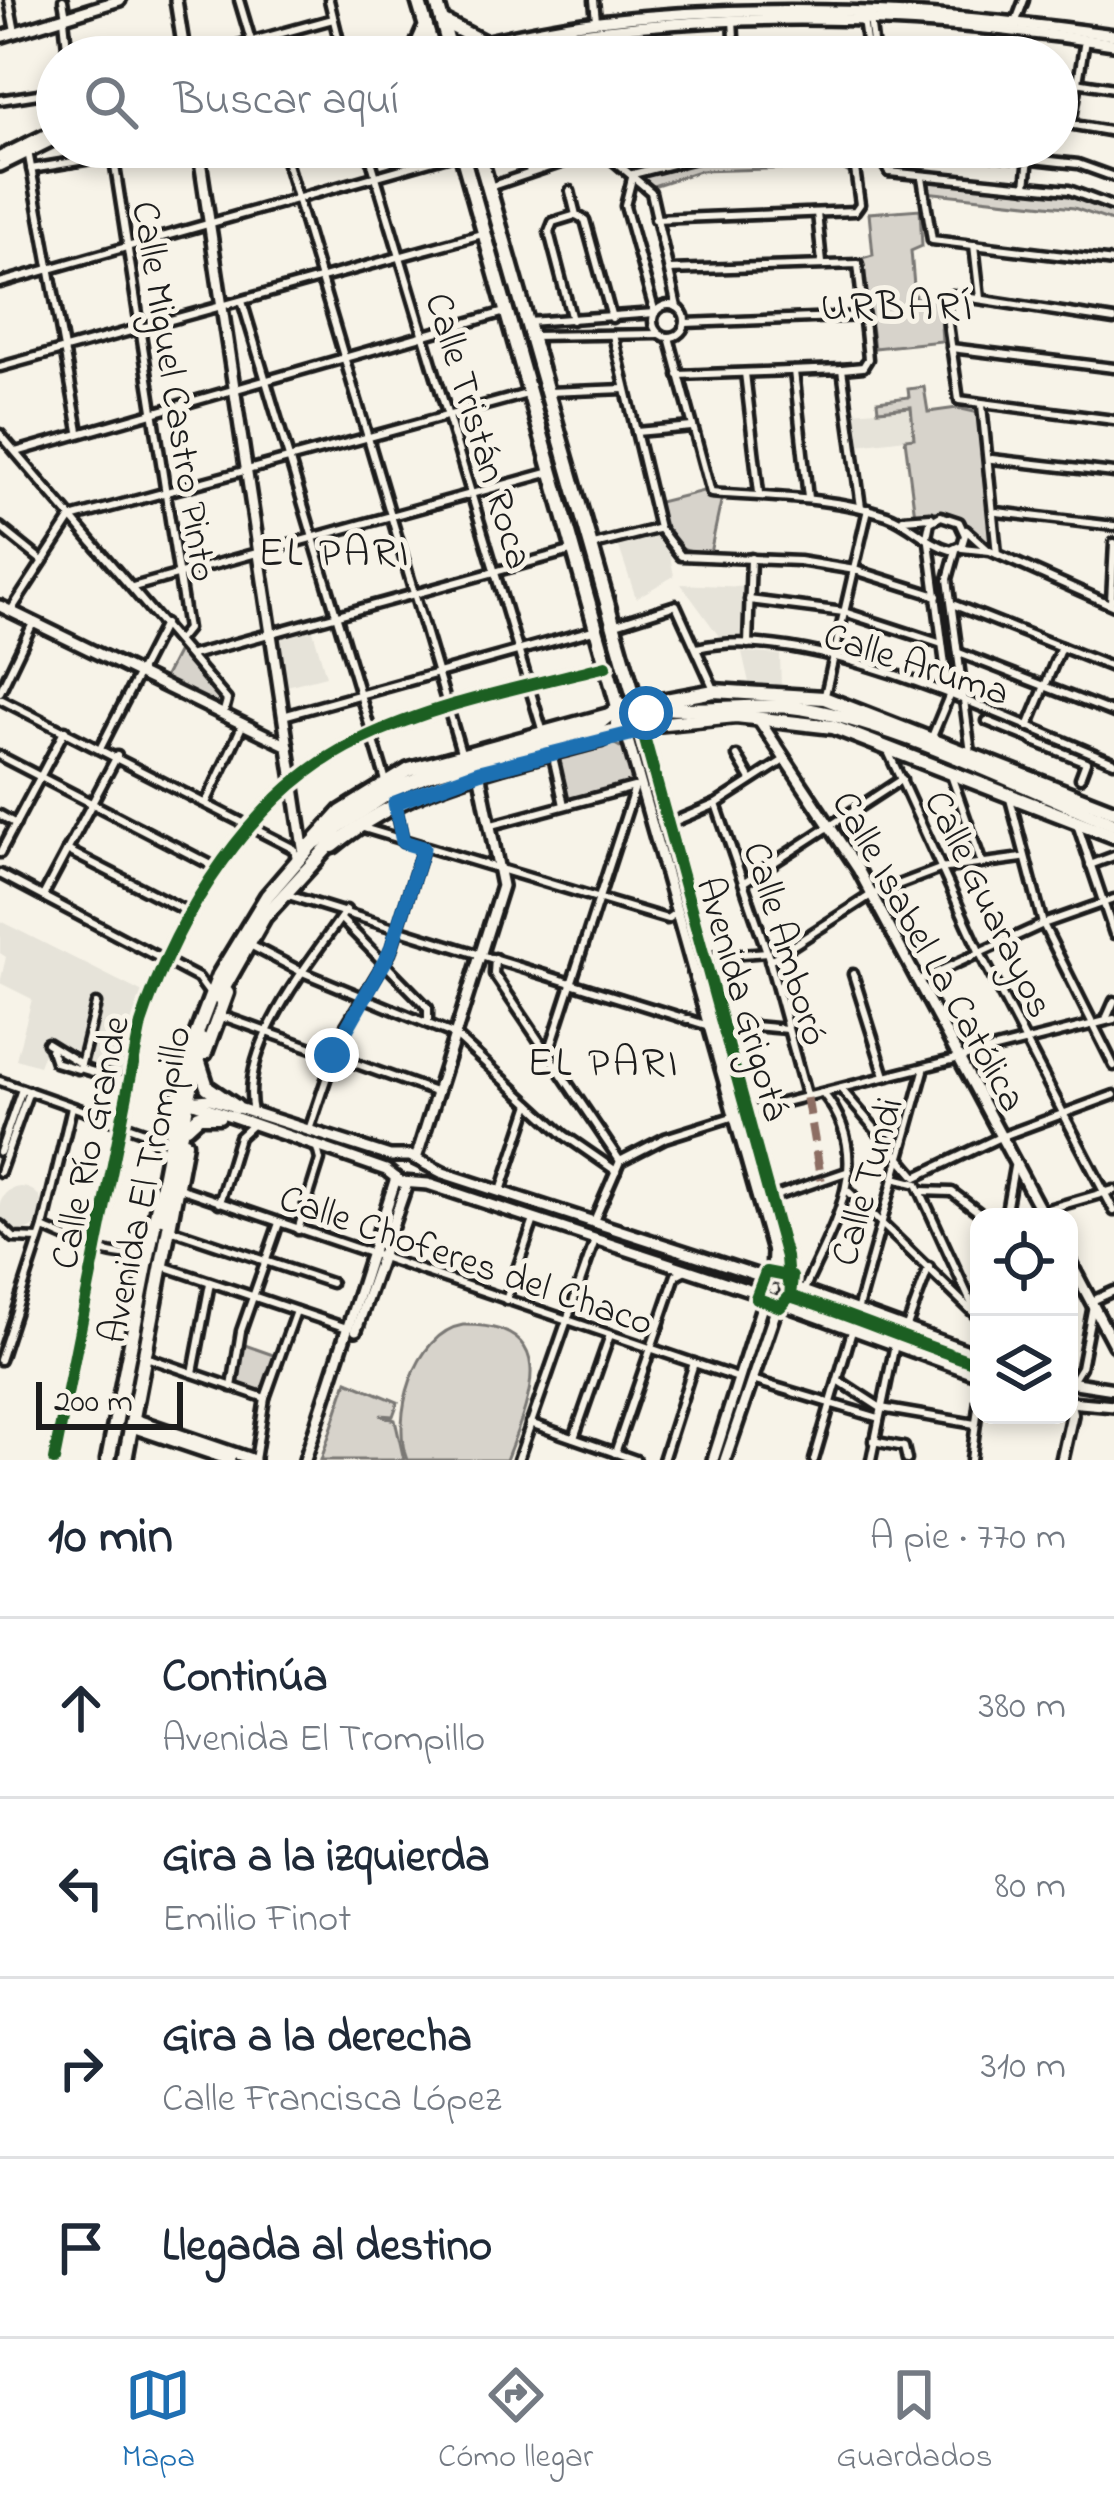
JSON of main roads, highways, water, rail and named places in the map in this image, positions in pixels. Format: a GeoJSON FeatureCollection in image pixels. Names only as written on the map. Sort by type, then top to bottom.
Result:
{"type":"FeatureCollection","features":[{"type":"Feature","properties":{"kind":"main road"},"geometry":{"type":"LineString","coordinates":[[0,37],[64,11],[120,0]]}},
{"type":"Feature","properties":{"kind":"main road"},"geometry":{"type":"LineString","coordinates":[[176,0],[181,36]]}},
{"type":"Feature","properties":{"kind":"main road"},"geometry":{"type":"LineString","coordinates":[[418,0],[433,36]]}},
{"type":"Feature","properties":{"kind":"main road"},"geometry":{"type":"LineString","coordinates":[[436,0],[443,36]]}},
{"type":"Feature","properties":{"kind":"main road"},"geometry":{"type":"LineString","coordinates":[[764,17],[781,5]]}},
{"type":"Feature","properties":{"kind":"main road"},"geometry":{"type":"LineString","coordinates":[[781,5],[800,17]]}},
{"type":"Feature","properties":{"kind":"main road"},"geometry":{"type":"LineString","coordinates":[[558,36],[781,5],[1053,36]]}},
{"type":"Feature","properties":{"kind":"main road"},"geometry":{"type":"LineString","coordinates":[[541,36],[600,21],[658,15],[940,14],[1016,21],[1114,40]]}},
{"type":"Feature","properties":{"kind":"main road"},"geometry":{"type":"LineString","coordinates":[[636,26],[656,22],[658,15]]}},
{"type":"Feature","properties":{"kind":"main road"},"geometry":{"type":"LineString","coordinates":[[442,21],[465,36]]}},
{"type":"Feature","properties":{"kind":"main road"},"geometry":{"type":"LineString","coordinates":[[582,32],[600,21]]}},
{"type":"Feature","properties":{"kind":"main road"},"geometry":{"type":"LineString","coordinates":[[422,36],[424,22]]}},
{"type":"Feature","properties":{"kind":"main road"},"geometry":{"type":"LineString","coordinates":[[1078,39],[1114,40]]}},
{"type":"Feature","properties":{"kind":"main road"},"geometry":{"type":"LineString","coordinates":[[28,151],[34,138]]}},
{"type":"Feature","properties":{"kind":"main road"},"geometry":{"type":"LineString","coordinates":[[0,162],[34,138]]}},
{"type":"Feature","properties":{"kind":"main road"},"geometry":{"type":"LineString","coordinates":[[0,162],[36,146]]}},
{"type":"Feature","properties":{"kind":"main road"},"geometry":{"type":"LineString","coordinates":[[201,168],[293,785],[308,847]]}},
{"type":"Feature","properties":{"kind":"main road"},"geometry":{"type":"LineString","coordinates":[[466,168],[483,233],[548,392],[645,726]]}},
{"type":"Feature","properties":{"kind":"main road"},"geometry":{"type":"LineString","coordinates":[[483,168],[524,329],[529,394],[624,731],[698,712],[794,712],[838,721],[1076,822],[1114,830]]}},
{"type":"Feature","properties":{"kind":"main road"},"geometry":{"type":"LineString","coordinates":[[5,609],[288,746]]}},
{"type":"Feature","properties":{"kind":"main road"},"geometry":{"type":"LineString","coordinates":[[617,712],[714,691],[824,698],[1114,811]]}},
{"type":"Feature","properties":{"kind":"main road"},"geometry":{"type":"LineString","coordinates":[[640,704],[664,709],[759,705],[838,716],[1114,830]]}},
{"type":"Feature","properties":{"kind":"main road","name":"Avenida El Trompillo"},"geometry":{"type":"LineString","coordinates":[[116,1460],[171,1124],[219,975],[308,847],[386,781],[461,752],[617,712]]}},
{"type":"Feature","properties":{"kind":"main road","name":"Avenida El Trompillo"},"geometry":{"type":"LineString","coordinates":[[198,1063],[252,946],[288,895],[355,822],[428,775],[592,729],[617,712]]}},
{"type":"Feature","properties":{"kind":"main road"},"geometry":{"type":"LineString","coordinates":[[645,726],[757,717],[833,728],[1114,830]]}},
{"type":"Feature","properties":{"kind":"main road","name":"Calle Isabel La Católica"},"geometry":{"type":"LineString","coordinates":[[757,717],[831,823],[1038,1208]]}},
{"type":"Feature","properties":{"kind":"main road","name":"Avenida Grigotá"},"geometry":{"type":"LineString","coordinates":[[645,726],[716,1025]]}},
{"type":"Feature","properties":{"kind":"main road","name":"Avenida El Trompillo"},"geometry":{"type":"LineString","coordinates":[[308,847],[395,800],[482,768],[624,731]]}},
{"type":"Feature","properties":{"kind":"main road","name":"Avenida El Trompillo"},"geometry":{"type":"LineString","coordinates":[[116,1460],[198,1063],[234,966],[308,847],[395,800],[482,768],[624,731]]}},
{"type":"Feature","properties":{"kind":"main road","name":"Avenida Grigotá"},"geometry":{"type":"LineString","coordinates":[[624,731],[716,1025],[773,1252],[712,1460]]}},
{"type":"Feature","properties":{"kind":"main road"},"geometry":{"type":"LineString","coordinates":[[402,1180],[419,1173],[418,1139],[489,956],[502,872],[482,768]]}},
{"type":"Feature","properties":{"kind":"main road"},"geometry":{"type":"LineString","coordinates":[[641,783],[654,809],[662,810]]}},
{"type":"Feature","properties":{"kind":"main road"},"geometry":{"type":"LineString","coordinates":[[355,822],[373,790]]}},
{"type":"Feature","properties":{"kind":"main road"},"geometry":{"type":"LineString","coordinates":[[198,1063],[207,1087],[251,1126],[402,1180],[687,1269],[970,1372]]}},
{"type":"Feature","properties":{"kind":"main road"},"geometry":{"type":"LineString","coordinates":[[184,1072],[191,1101],[219,1116]]}},
{"type":"Feature","properties":{"kind":"main road"},"geometry":{"type":"LineString","coordinates":[[191,1101],[235,1114]]}},
{"type":"Feature","properties":{"kind":"main road"},"geometry":{"type":"LineString","coordinates":[[171,1124],[191,1101]]}},
{"type":"Feature","properties":{"kind":"main road","name":"Avenida El Trompillo"},"geometry":{"type":"LineString","coordinates":[[116,1460],[133,1423],[191,1101]]}},
{"type":"Feature","properties":{"kind":"main road"},"geometry":{"type":"LineString","coordinates":[[188,1126],[199,1116],[257,1113],[416,1160],[442,1173],[736,1270],[769,1276],[970,1351]]}},
{"type":"Feature","properties":{"kind":"main road","name":"Avenida Grigotá"},"geometry":{"type":"LineString","coordinates":[[741,1113],[770,1198],[788,1284]]}},
{"type":"Feature","properties":{"kind":"main road"},"geometry":{"type":"LineString","coordinates":[[267,1132],[272,1120],[297,1126]]}},
{"type":"Feature","properties":{"kind":"main road"},"geometry":{"type":"LineString","coordinates":[[308,1460],[402,1180],[393,1165],[418,1139]]}},
{"type":"Feature","properties":{"kind":"main road"},"geometry":{"type":"LineString","coordinates":[[370,1165],[378,1158],[375,1151]]}},
{"type":"Feature","properties":{"kind":"main road"},"geometry":{"type":"LineString","coordinates":[[436,1187],[442,1173]]}},
{"type":"Feature","properties":{"kind":"main road"},"geometry":{"type":"LineString","coordinates":[[628,1250],[634,1237]]}},
{"type":"Feature","properties":{"kind":"main road"},"geometry":{"type":"LineString","coordinates":[[641,1254],[646,1241]]}},
{"type":"Feature","properties":{"kind":"main road"},"geometry":{"type":"LineString","coordinates":[[149,1286],[166,1246]]}},
{"type":"Feature","properties":{"kind":"main road"},"geometry":{"type":"LineString","coordinates":[[750,1274],[764,1269],[773,1252]]}},
{"type":"Feature","properties":{"kind":"main road"},"geometry":{"type":"LineString","coordinates":[[731,1286],[738,1280],[736,1270]]}},
{"type":"Feature","properties":{"kind":"main road"},"geometry":{"type":"LineString","coordinates":[[1078,1280],[1114,1345]]}},
{"type":"Feature","properties":{"kind":"main road"},"geometry":{"type":"LineString","coordinates":[[725,1460],[770,1321],[788,1284]]}},
{"type":"Feature","properties":{"kind":"main road"},"geometry":{"type":"LineString","coordinates":[[746,1290],[756,1321]]}},
{"type":"Feature","properties":{"kind":"main road"},"geometry":{"type":"LineString","coordinates":[[770,1321],[784,1310],[798,1310]]}},
{"type":"Feature","properties":{"kind":"main road"},"geometry":{"type":"LineString","coordinates":[[1078,1384],[1114,1389]]}},
{"type":"Feature","properties":{"kind":"main road"},"geometry":{"type":"LineString","coordinates":[[1078,1403],[1114,1406]]}},
{"type":"Feature","properties":{"kind":"main road"},"geometry":{"type":"LineString","coordinates":[[133,1423],[230,1460]]}},
{"type":"Feature","properties":{"kind":"main road"},"geometry":{"type":"LineString","coordinates":[[133,1423],[254,1460]]}},
{"type":"Feature","properties":{"kind":"main road"},"geometry":{"type":"LineString","coordinates":[[1062,1460],[1070,1424]]}},
{"type":"Feature","properties":{"kind":"waterway"},"geometry":{"type":"LineString","coordinates":[[0,31],[99,0]]}},
{"type":"Feature","properties":{"kind":"waterway"},"geometry":{"type":"LineString","coordinates":[[693,701],[725,697]]}},
{"type":"Feature","properties":{"kind":"waterway"},"geometry":{"type":"LineString","coordinates":[[812,703],[838,710]]}},
{"type":"Feature","properties":{"kind":"district","name":"URBARÍ"},"geometry":{"type":"Point","coordinates":[898,304]}},
{"type":"Feature","properties":{"kind":"district","name":"EL PARI"},"geometry":{"type":"Point","coordinates":[335,550]}},
{"type":"Feature","properties":{"kind":"district","name":"EL PARI"},"geometry":{"type":"Point","coordinates":[604,1060]}}]}
